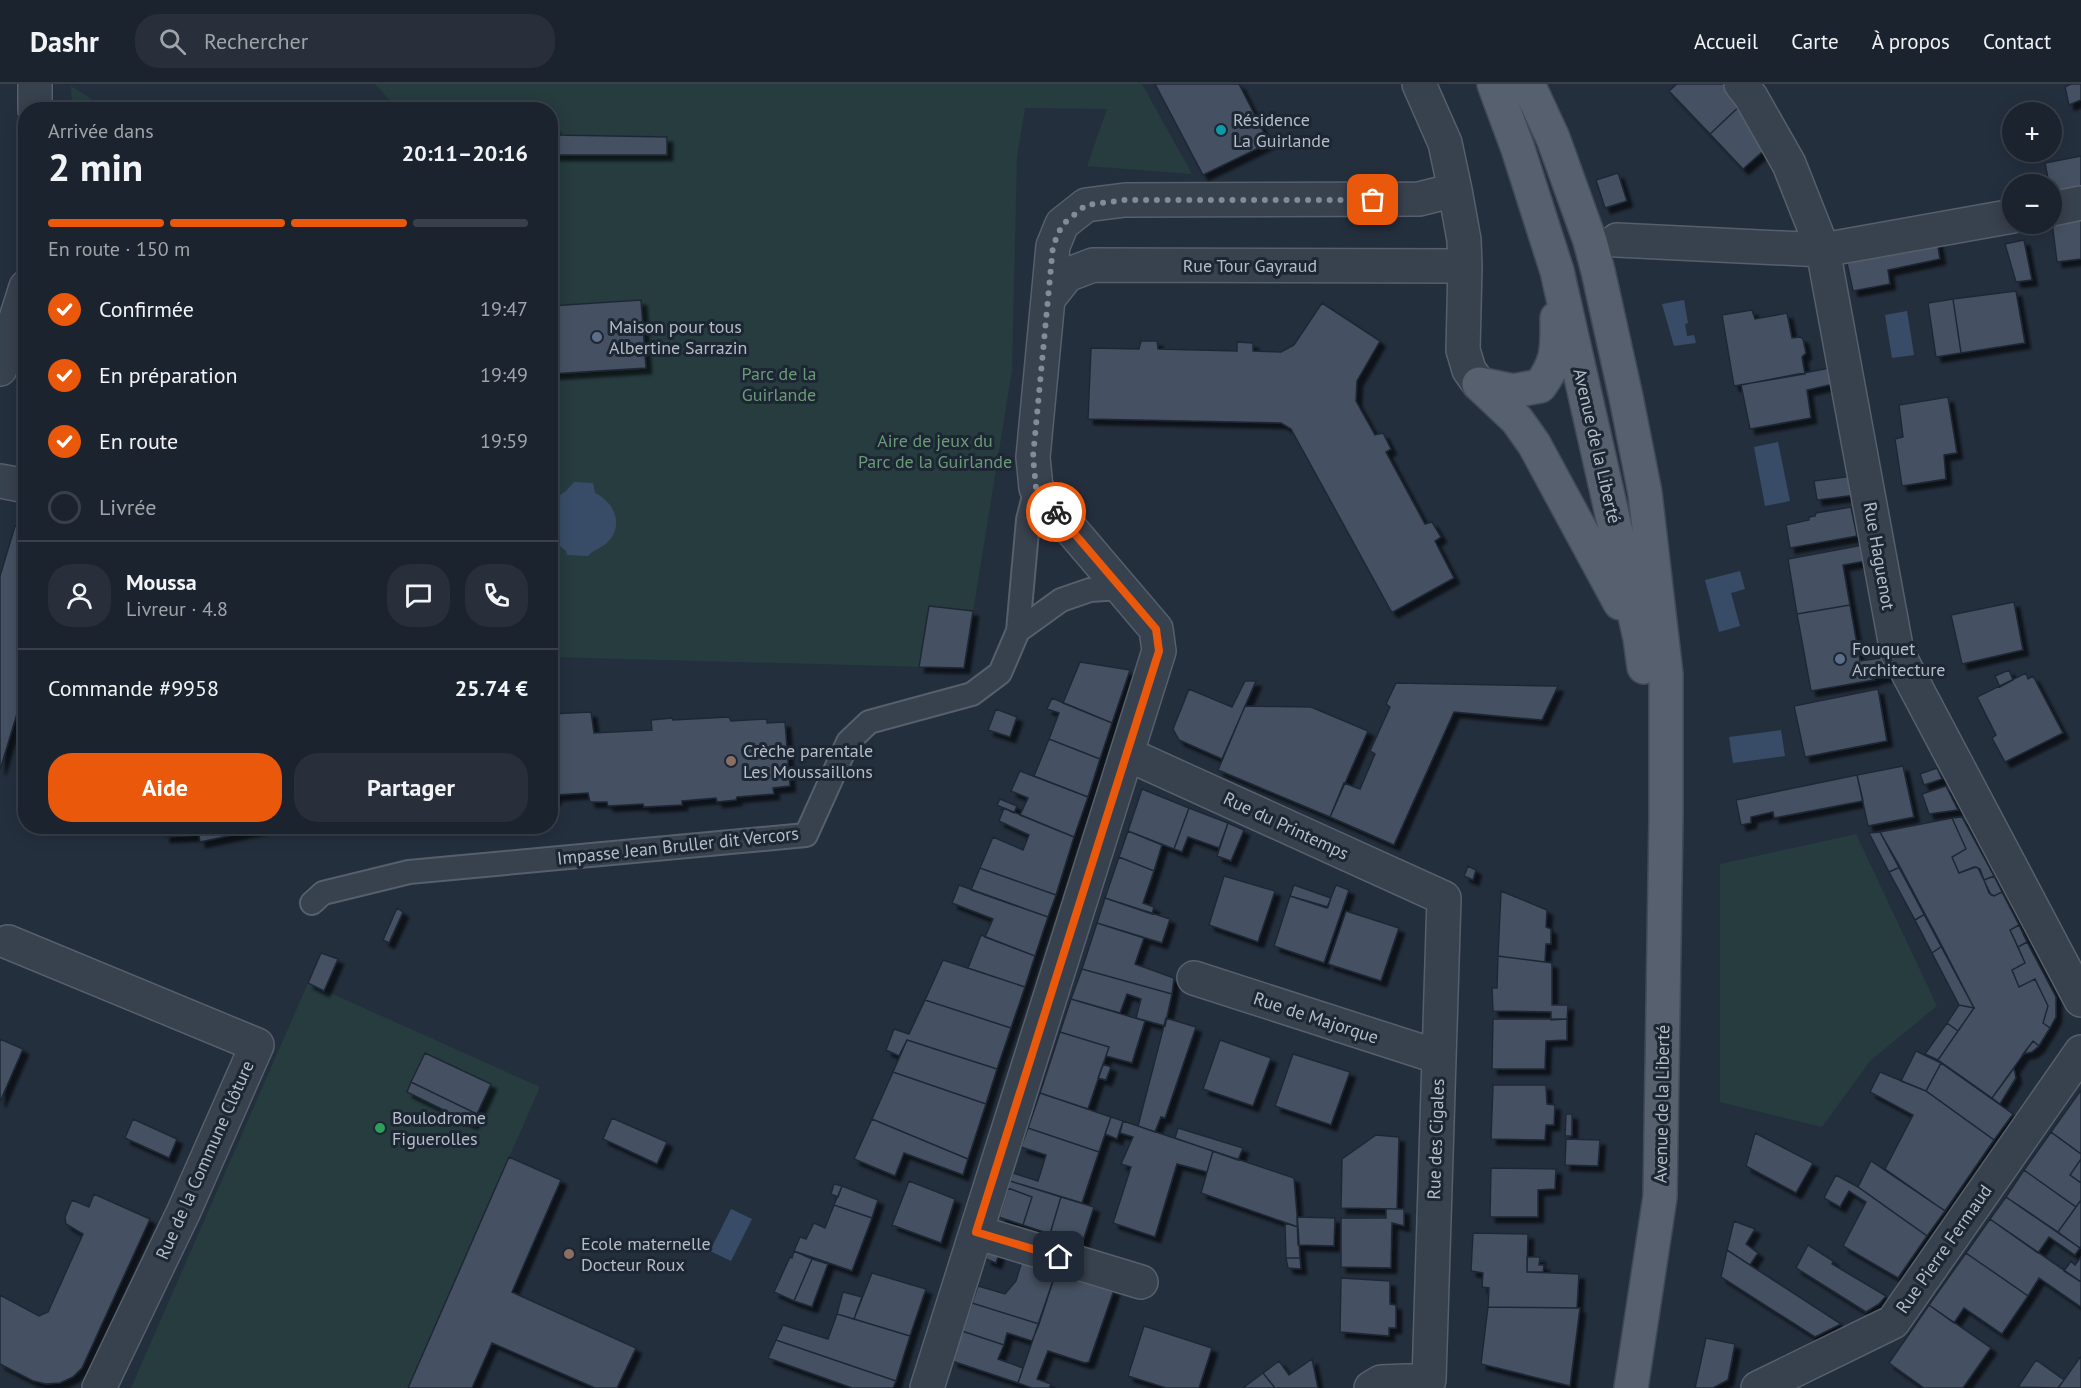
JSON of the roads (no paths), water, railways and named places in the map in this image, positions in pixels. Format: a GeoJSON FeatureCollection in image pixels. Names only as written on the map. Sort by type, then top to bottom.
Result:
{"type":"FeatureCollection","features":[{"type":"Feature","properties":{"kind":"main road","name":"Avenue de la Liberté"},"geometry":{"type":"LineString","coordinates":[[1494,84],[1518,149],[1557,271],[1640,639],[1666,817]]}},
{"type":"Feature","properties":{"kind":"main road","name":"Avenue de la Liberté"},"geometry":{"type":"LineString","coordinates":[[1528,84],[1553,138],[1590,241],[1626,397],[1645,493],[1665,674],[1666,817],[1660,1197],[1632,1388]]}},
{"type":"Feature","properties":{"kind":"main road"},"geometry":{"type":"LineString","coordinates":[[1479,384],[1513,391],[1540,386],[1551,371],[1557,354],[1557,271]]}},
{"type":"Feature","properties":{"kind":"main road"},"geometry":{"type":"LineString","coordinates":[[1479,384],[1517,420],[1534,444],[1640,639]]}},
{"type":"Feature","properties":{"kind":"street"},"geometry":{"type":"LineString","coordinates":[[35,84],[36,102]]}},
{"type":"Feature","properties":{"kind":"street"},"geometry":{"type":"LineString","coordinates":[[1419,84],[1445,142],[1455,190],[1464,240],[1463,350],[1469,370],[1479,384]]}},
{"type":"Feature","properties":{"kind":"street","name":"Rue Haguenot"},"geometry":{"type":"LineString","coordinates":[[1741,84],[1751,97],[1789,164],[1823,250],[1896,652],[2081,1000]]}},
{"type":"Feature","properties":{"kind":"street"},"geometry":{"type":"LineString","coordinates":[[927,1388],[1159,651],[1156,629],[1036,488],[1033,457],[1053,246],[1062,225],[1086,205],[1125,200],[1419,200],[1455,190]]}},
{"type":"Feature","properties":{"kind":"street"},"geometry":{"type":"LineString","coordinates":[[2062,207],[2081,203]]}},
{"type":"Feature","properties":{"kind":"street"},"geometry":{"type":"LineString","coordinates":[[1617,240],[1823,250],[2002,218]]}},
{"type":"Feature","properties":{"kind":"street","name":"Rue Tour Gayraud"},"geometry":{"type":"LineString","coordinates":[[1048,299],[1067,275],[1093,265],[1465,266]]}},
{"type":"Feature","properties":{"kind":"street"},"geometry":{"type":"LineString","coordinates":[[0,369],[17,287]]}},
{"type":"Feature","properties":{"kind":"street"},"geometry":{"type":"LineString","coordinates":[[0,481],[18,484]]}},
{"type":"Feature","properties":{"kind":"street","name":"Rue du Printemps"},"geometry":{"type":"LineString","coordinates":[[1127,754],[1444,898]]}},
{"type":"Feature","properties":{"kind":"street","name":"Rue des Cigales"},"geometry":{"type":"LineString","coordinates":[[1436,1384],[1439,1057],[1444,898]]}},
{"type":"Feature","properties":{"kind":"street","name":"Rue de la Commune Clôture"},"geometry":{"type":"LineString","coordinates":[[8,942],[257,1045],[184,1210],[99,1388]]}},
{"type":"Feature","properties":{"kind":"street","name":"Rue de Majorque"},"geometry":{"type":"LineString","coordinates":[[1194,978],[1439,1057]]}},
{"type":"Feature","properties":{"kind":"street","name":"Rue Pierre Fermaud"},"geometry":{"type":"LineString","coordinates":[[1758,1388],[1893,1322],[2081,1052]]}},
{"type":"Feature","properties":{"kind":"street"},"geometry":{"type":"LineString","coordinates":[[976,1232],[1141,1282]]}},
{"type":"Feature","properties":{"kind":"street"},"geometry":{"type":"LineString","coordinates":[[1376,1385],[1436,1384]]}},
{"type":"Feature","properties":{"kind":"lane","name":"Impasse Jean Bruller dit Vercors"},"geometry":{"type":"LineString","coordinates":[[312,903],[323,893],[409,872],[806,836],[848,742],[869,722],[972,694],[1000,673],[1018,631],[1028,520],[1036,488]]}},
{"type":"Feature","properties":{"kind":"lane"},"geometry":{"type":"LineString","coordinates":[[1018,631],[1060,600],[1090,590],[1121,588]]}},
{"type":"Feature","properties":{"kind":"water"},"geometry":{"type":"Polygon","coordinates":[[[1684,300],[1688,323],[1685,324],[1687,336],[1694,335],[1696,343],[1674,346],[1662,304],[1684,300]]]}},
{"type":"Feature","properties":{"kind":"water"},"geometry":{"type":"Polygon","coordinates":[[[1907,311],[1914,355],[1892,358],[1885,315],[1907,311]]]}},
{"type":"Feature","properties":{"kind":"water"},"geometry":{"type":"Polygon","coordinates":[[[1778,442],[1790,501],[1765,506],[1754,447],[1778,442]]]}},
{"type":"Feature","properties":{"kind":"water"},"geometry":{"type":"Polygon","coordinates":[[[574,482],[593,483],[595,493],[607,502],[615,515],[615,529],[612,536],[607,543],[588,556],[567,555],[566,551],[558,545],[558,496],[574,482]]]}},
{"type":"Feature","properties":{"kind":"water"},"geometry":{"type":"Polygon","coordinates":[[[1740,571],[1745,589],[1731,593],[1740,626],[1719,632],[1705,580],[1740,571]]]}},
{"type":"Feature","properties":{"kind":"water"},"geometry":{"type":"Polygon","coordinates":[[[1781,730],[1785,756],[1733,763],[1729,737],[1781,730]]]}},
{"type":"Feature","properties":{"kind":"water"},"geometry":{"type":"Polygon","coordinates":[[[731,1209],[752,1219],[731,1261],[710,1251],[731,1209]]]}},
{"type":"Feature","properties":{"kind":"place","name":"Résidence La Guirlande"},"geometry":{"type":"Point","coordinates":[1221,130]}},
{"type":"Feature","properties":{"kind":"place","name":"Maison pour tous Albertine Sarrazin"},"geometry":{"type":"Point","coordinates":[597,337]}},
{"type":"Feature","properties":{"kind":"place","name":"Fouquet Architecture"},"geometry":{"type":"Point","coordinates":[1840,659]}},
{"type":"Feature","properties":{"kind":"place","name":"Crèche parentale Les Moussaillons"},"geometry":{"type":"Point","coordinates":[731,761]}},
{"type":"Feature","properties":{"kind":"place","name":"Boulodrome Figuerolles"},"geometry":{"type":"Point","coordinates":[380,1128]}},
{"type":"Feature","properties":{"kind":"place","name":"Ecole maternelle Docteur Roux"},"geometry":{"type":"Point","coordinates":[569,1254]}},
{"type":"Feature","properties":{"kind":"park label","name":"Parc de la Guirlande"},"geometry":{"type":"Point","coordinates":[779,384]}},
{"type":"Feature","properties":{"kind":"park label","name":"Aire de jeux du Parc de la Guirlande"},"geometry":{"type":"Point","coordinates":[935,451]}}]}
